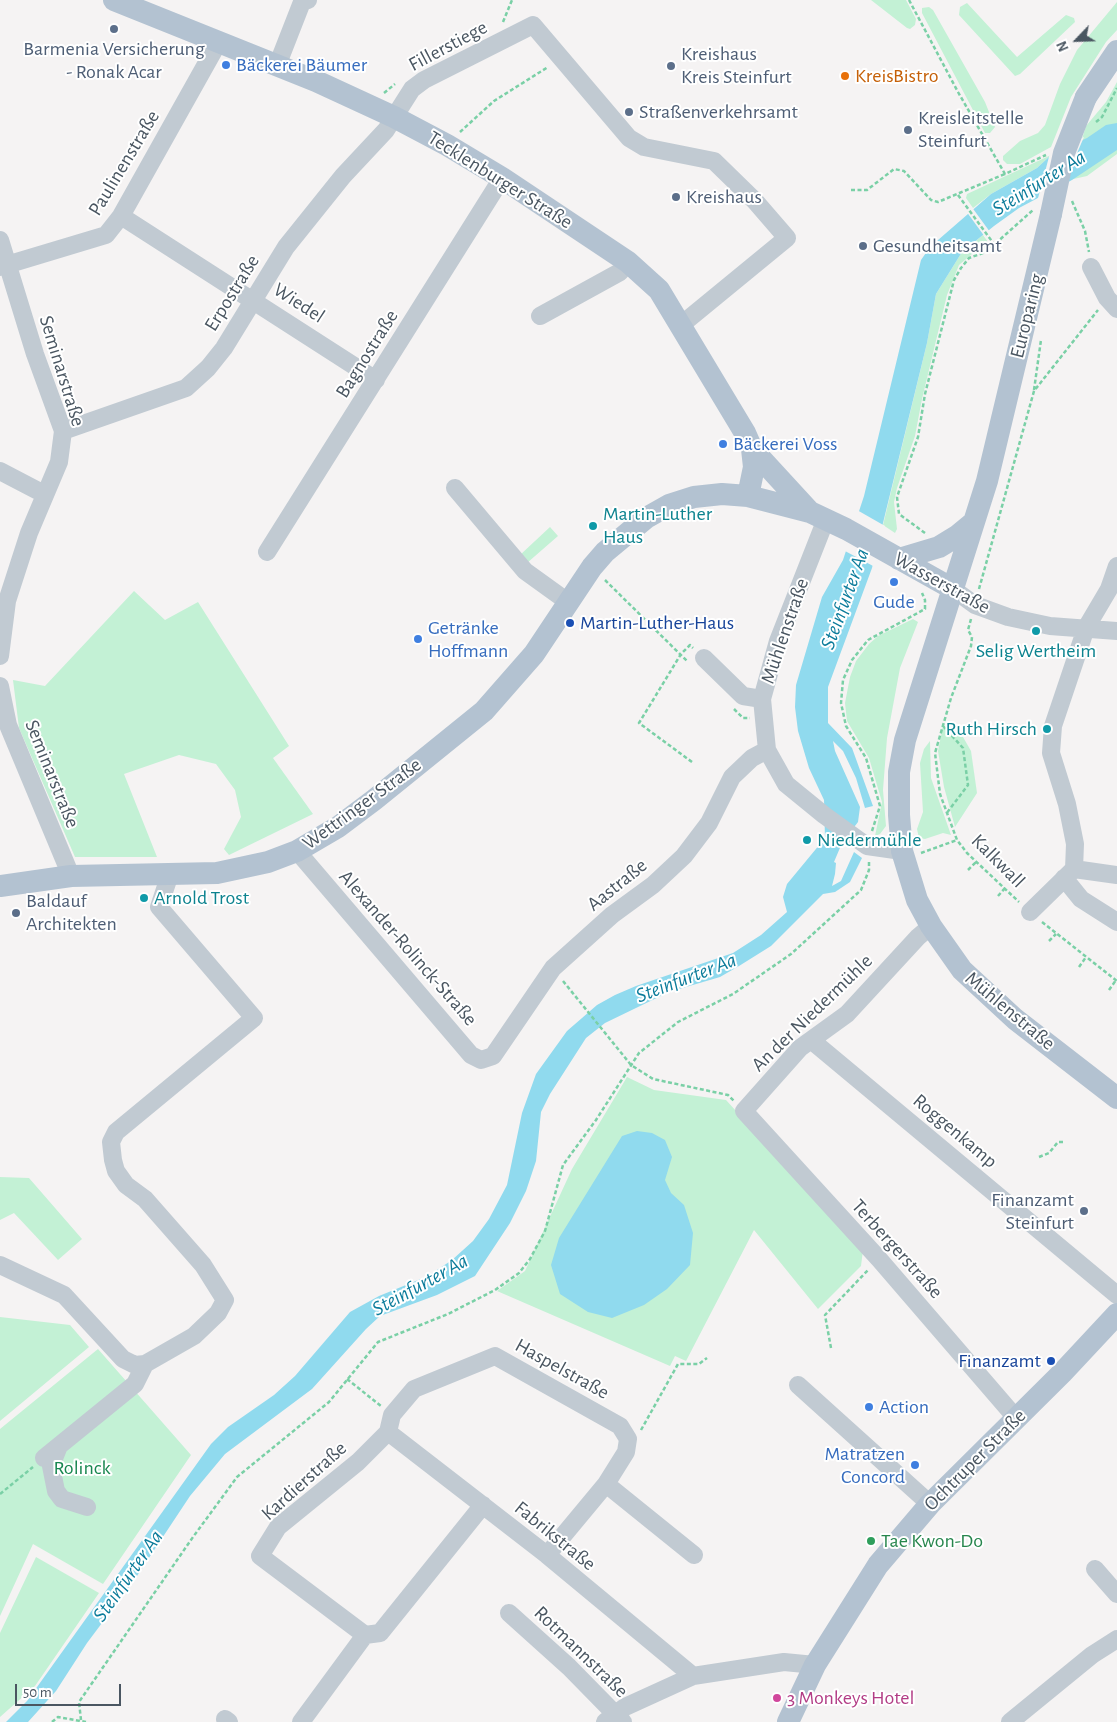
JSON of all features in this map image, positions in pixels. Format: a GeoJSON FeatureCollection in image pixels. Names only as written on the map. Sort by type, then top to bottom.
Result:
{"type":"FeatureCollection","features":[{"type":"Feature","properties":{"kind":"main road","name":"Tecklenburger Straße"},"geometry":{"type":"LineString","coordinates":[[115,0],[316,81],[394,117],[502,178],[628,262],[659,290],[745,433],[752,449],[754,467],[748,496]]}},
{"type":"Feature","properties":{"kind":"main road","name":"Europaring"},"geometry":{"type":"LineString","coordinates":[[953,589],[987,480],[1044,211],[1086,98],[1117,51]]}},
{"type":"Feature","properties":{"kind":"main road"},"geometry":{"type":"LineString","coordinates":[[752,449],[818,515]]}},
{"type":"Feature","properties":{"kind":"main road","name":"Wettringer Straße"},"geometry":{"type":"LineString","coordinates":[[0,886],[71,876],[217,873],[268,862],[297,851],[338,827],[484,711],[534,654],[592,567],[625,534],[646,518],[669,505],[694,497],[722,494],[748,496]]}},
{"type":"Feature","properties":{"kind":"main road","name":"Wasserstraße"},"geometry":{"type":"LineString","coordinates":[[748,496],[818,515],[846,528],[953,589]]}},
{"type":"Feature","properties":{"kind":"main road"},"geometry":{"type":"LineString","coordinates":[[895,557],[939,547],[957,536],[974,522]]}},
{"type":"Feature","properties":{"kind":"main road","name":"Mühlenstraße"},"geometry":{"type":"LineString","coordinates":[[953,589],[922,680],[905,740],[899,772],[898,815],[902,851],[912,886],[931,926],[974,984],[1015,1019],[1117,1098]]}},
{"type":"Feature","properties":{"kind":"main road","name":"Ochtruper Straße"},"geometry":{"type":"LineString","coordinates":[[788,1722],[815,1664],[878,1566],[930,1504],[1090,1344],[1117,1314]]}},
{"type":"Feature","properties":{"kind":"street"},"geometry":{"type":"LineString","coordinates":[[277,66],[304,1]]}},
{"type":"Feature","properties":{"kind":"street","name":"Fillerstiege"},"geometry":{"type":"LineString","coordinates":[[394,117],[412,89],[424,80],[533,25],[562,58]]}},
{"type":"Feature","properties":{"kind":"street","name":"Paulinenstraße"},"geometry":{"type":"LineString","coordinates":[[3,266],[106,235],[121,216],[218,43]]}},
{"type":"Feature","properties":{"kind":"street"},"geometry":{"type":"LineString","coordinates":[[562,58],[601,108],[628,138],[644,147],[714,161],[755,201],[787,238],[681,325]]}},
{"type":"Feature","properties":{"kind":"street","name":"Erpostraße"},"geometry":{"type":"LineString","coordinates":[[63,431],[186,388],[208,368],[224,348],[252,298],[286,247],[344,176],[386,130],[394,117]]}},
{"type":"Feature","properties":{"kind":"street","name":"Bagnostraße"},"geometry":{"type":"LineString","coordinates":[[267,552],[502,178]]}},
{"type":"Feature","properties":{"kind":"street","name":"Wiedel"},"geometry":{"type":"LineString","coordinates":[[121,216],[252,298],[376,380]]}},
{"type":"Feature","properties":{"kind":"street","name":"Seminarstraße"},"geometry":{"type":"LineString","coordinates":[[0,240],[3,266],[63,431],[59,462],[44,494],[7,601],[0,656]]}},
{"type":"Feature","properties":{"kind":"street"},"geometry":{"type":"LineString","coordinates":[[540,316],[620,272],[628,262]]}},
{"type":"Feature","properties":{"kind":"street"},"geometry":{"type":"LineString","coordinates":[[1091,267],[1112,303]]}},
{"type":"Feature","properties":{"kind":"street"},"geometry":{"type":"LineString","coordinates":[[0,471],[44,494]]}},
{"type":"Feature","properties":{"kind":"street"},"geometry":{"type":"LineString","coordinates":[[455,488],[525,571],[568,602]]}},
{"type":"Feature","properties":{"kind":"street","name":"Mühlenstraße"},"geometry":{"type":"LineString","coordinates":[[818,515],[778,641],[762,699],[767,750],[786,784],[824,815],[868,846],[902,851]]}},
{"type":"Feature","properties":{"kind":"street"},"geometry":{"type":"LineString","coordinates":[[1030,912],[1069,873],[1075,844],[1067,804],[1051,753],[1053,726],[1086,628],[1109,589],[1117,566]]}},
{"type":"Feature","properties":{"kind":"street","name":"Wasserstraße"},"geometry":{"type":"LineString","coordinates":[[953,589],[975,605],[1008,617],[1050,626],[1117,632]]}},
{"type":"Feature","properties":{"kind":"street"},"geometry":{"type":"LineString","coordinates":[[699,663],[743,696],[762,699]]}},
{"type":"Feature","properties":{"kind":"street","name":"Seminarstraße"},"geometry":{"type":"LineString","coordinates":[[0,686],[8,725],[71,876]]}},
{"type":"Feature","properties":{"kind":"street","name":"Aastraße"},"geometry":{"type":"LineString","coordinates":[[493,1056],[553,968],[612,915],[653,886],[684,856],[709,823],[732,777],[752,758],[767,750]]}},
{"type":"Feature","properties":{"kind":"street","name":"Alexander-Rolinck-Straße"},"geometry":{"type":"LineString","coordinates":[[297,851],[471,1055],[481,1060],[493,1056]]}},
{"type":"Feature","properties":{"kind":"street"},"geometry":{"type":"LineString","coordinates":[[1069,873],[1117,875]]}},
{"type":"Feature","properties":{"kind":"street"},"geometry":{"type":"LineString","coordinates":[[1069,873],[1081,899],[1117,922]]}},
{"type":"Feature","properties":{"kind":"street"},"geometry":{"type":"LineString","coordinates":[[0,1264],[64,1295],[122,1359],[135,1365],[145,1364],[194,1336],[218,1313],[225,1300],[203,1266],[145,1199],[126,1185],[116,1171],[111,1142],[116,1132],[254,1018],[159,907],[170,874]]}},
{"type":"Feature","properties":{"kind":"street","name":"An der Niedermühle"},"geometry":{"type":"LineString","coordinates":[[744,1110],[800,1048],[847,1014],[918,937],[931,926]]}},
{"type":"Feature","properties":{"kind":"street","name":"Roggenkamp"},"geometry":{"type":"LineString","coordinates":[[811,1040],[1117,1295]]}},
{"type":"Feature","properties":{"kind":"street","name":"Terbergerstraße"},"geometry":{"type":"LineString","coordinates":[[744,1110],[879,1259],[1016,1418]]}},
{"type":"Feature","properties":{"kind":"street","name":"Haspelstraße"},"geometry":{"type":"LineString","coordinates":[[388,1432],[392,1415],[414,1389],[495,1356],[620,1426],[628,1439]]}},
{"type":"Feature","properties":{"kind":"street"},"geometry":{"type":"LineString","coordinates":[[44,1458],[135,1384],[145,1364]]}},
{"type":"Feature","properties":{"kind":"street"},"geometry":{"type":"LineString","coordinates":[[798,1385],[930,1504]]}},
{"type":"Feature","properties":{"kind":"street","name":"Fabrikstraße"},"geometry":{"type":"LineString","coordinates":[[388,1432],[547,1555],[693,1676]]}},
{"type":"Feature","properties":{"kind":"street","name":"Kardierstraße"},"geometry":{"type":"LineString","coordinates":[[365,1635],[260,1556],[278,1527],[358,1462],[388,1432]]}},
{"type":"Feature","properties":{"kind":"street"},"geometry":{"type":"LineString","coordinates":[[547,1555],[606,1484],[626,1452],[628,1439]]}},
{"type":"Feature","properties":{"kind":"street"},"geometry":{"type":"LineString","coordinates":[[59,1446],[51,1466],[56,1491],[62,1498],[88,1507]]}},
{"type":"Feature","properties":{"kind":"street"},"geometry":{"type":"LineString","coordinates":[[606,1484],[694,1555]]}},
{"type":"Feature","properties":{"kind":"street"},"geometry":{"type":"LineString","coordinates":[[301,1722],[365,1635],[380,1633],[483,1505]]}},
{"type":"Feature","properties":{"kind":"street"},"geometry":{"type":"LineString","coordinates":[[1095,1569],[1117,1594]]}},
{"type":"Feature","properties":{"kind":"street","name":"Rotmannstraße"},"geometry":{"type":"LineString","coordinates":[[509,1613],[570,1667],[615,1719]]}},
{"type":"Feature","properties":{"kind":"street"},"geometry":{"type":"LineString","coordinates":[[1010,1722],[1092,1655],[1117,1639]]}},
{"type":"Feature","properties":{"kind":"street"},"geometry":{"type":"LineString","coordinates":[[615,1719],[625,1706],[693,1676],[784,1662],[815,1664]]}},
{"type":"Feature","properties":{"kind":"path"},"geometry":{"type":"LineString","coordinates":[[909,0],[958,92],[1005,174]]}},
{"type":"Feature","properties":{"kind":"path"},"geometry":{"type":"LineString","coordinates":[[446,145],[494,101],[562,58]]}},
{"type":"Feature","properties":{"kind":"path"},"geometry":{"type":"LineString","coordinates":[[1095,123],[1102,117],[1117,88]]}},
{"type":"Feature","properties":{"kind":"path"},"geometry":{"type":"LineString","coordinates":[[851,190],[867,190],[894,170],[904,171],[931,200],[938,202],[1005,174],[1053,150]]}},
{"type":"Feature","properties":{"kind":"path"},"geometry":{"type":"LineString","coordinates":[[958,195],[995,244]]}},
{"type":"Feature","properties":{"kind":"path"},"geometry":{"type":"LineString","coordinates":[[1070,198],[1075,204],[1085,231],[1091,267]]}},
{"type":"Feature","properties":{"kind":"path"},"geometry":{"type":"LineString","coordinates":[[939,547],[936,540],[899,514],[897,497],[918,438],[925,394],[954,280],[960,268],[969,258],[986,252],[1024,215],[1044,211]]}},
{"type":"Feature","properties":{"kind":"path","name":"Kalkwall"},"geometry":{"type":"LineString","coordinates":[[1112,303],[1034,391],[968,630],[972,637],[971,646],[935,753],[940,794],[957,840],[976,862],[1030,912],[1116,981]]}},
{"type":"Feature","properties":{"kind":"path"},"geometry":{"type":"LineString","coordinates":[[592,567],[681,654],[699,663]]}},
{"type":"Feature","properties":{"kind":"path"},"geometry":{"type":"LineString","coordinates":[[81,1720],[79,1702],[223,1495],[238,1477],[329,1402],[378,1342],[448,1314],[495,1290],[519,1273],[530,1259],[545,1231],[563,1165],[596,1120],[639,1053],[678,1022],[733,994],[791,954],[861,890],[869,870],[868,846],[880,806],[866,758],[846,726],[841,703],[843,680],[852,660],[868,640],[925,609],[925,600],[920,590],[929,576]]}},
{"type":"Feature","properties":{"kind":"path"},"geometry":{"type":"LineString","coordinates":[[692,762],[639,723],[681,654],[690,645],[699,663]]}},
{"type":"Feature","properties":{"kind":"path"},"geometry":{"type":"LineString","coordinates":[[729,704],[743,718],[764,718]]}},
{"type":"Feature","properties":{"kind":"path"},"geometry":{"type":"LineString","coordinates":[[943,726],[963,748],[968,785],[946,814]]}},
{"type":"Feature","properties":{"kind":"path"},"geometry":{"type":"LineString","coordinates":[[902,851],[915,855],[957,840]]}},
{"type":"Feature","properties":{"kind":"path"},"geometry":{"type":"LineString","coordinates":[[968,870],[976,862]]}},
{"type":"Feature","properties":{"kind":"path"},"geometry":{"type":"LineString","coordinates":[[998,896],[1005,888]]}},
{"type":"Feature","properties":{"kind":"path"},"geometry":{"type":"LineString","coordinates":[[1049,941],[1056,934]]}},
{"type":"Feature","properties":{"kind":"path"},"geometry":{"type":"LineString","coordinates":[[1079,967],[1086,957]]}},
{"type":"Feature","properties":{"kind":"path"},"geometry":{"type":"LineString","coordinates":[[553,968],[612,1044],[631,1065],[653,1079],[728,1095],[744,1110]]}},
{"type":"Feature","properties":{"kind":"path"},"geometry":{"type":"LineString","coordinates":[[1109,990],[1116,981]]}},
{"type":"Feature","properties":{"kind":"path"},"geometry":{"type":"LineString","coordinates":[[1039,1157],[1048,1153],[1058,1142],[1065,1142]]}},
{"type":"Feature","properties":{"kind":"path"},"geometry":{"type":"LineString","coordinates":[[830,1348],[825,1315],[879,1259]]}},
{"type":"Feature","properties":{"kind":"path"},"geometry":{"type":"LineString","coordinates":[[628,1439],[640,1432],[678,1364],[699,1364],[707,1358]]}},
{"type":"Feature","properties":{"kind":"path"},"geometry":{"type":"LineString","coordinates":[[347,1379],[392,1415]]}},
{"type":"Feature","properties":{"kind":"path"},"geometry":{"type":"LineString","coordinates":[[0,1494],[44,1458]]}},
{"type":"Feature","properties":{"kind":"path"},"geometry":{"type":"LineString","coordinates":[[52,1722],[58,1717],[86,1722]]}},
{"type":"Feature","properties":{"kind":"green space"},"geometry":{"type":"Polygon","coordinates":[[[871,0],[906,0],[916,19],[915,25],[910,29],[907,28],[871,0]]]}},
{"type":"Feature","properties":{"kind":"green space"},"geometry":{"type":"Polygon","coordinates":[[[1117,2],[1117,30],[1106,42],[1071,97],[1051,147],[1020,164],[1007,164],[1003,160],[1003,156],[1020,141],[1038,133],[1045,125],[1060,84],[1077,50],[1117,2]]]}},
{"type":"Feature","properties":{"kind":"green space"},"geometry":{"type":"Polygon","coordinates":[[[967,3],[1017,57],[1066,15],[1074,18],[1075,22],[1020,74],[1015,76],[959,15],[960,7],[967,3]]]}},
{"type":"Feature","properties":{"kind":"green space"},"geometry":{"type":"Polygon","coordinates":[[[929,7],[933,10],[985,102],[995,127],[990,133],[985,133],[922,13],[922,8],[929,7]]]}},
{"type":"Feature","properties":{"kind":"green space"},"geometry":{"type":"Polygon","coordinates":[[[1117,82],[1117,154],[1087,176],[1069,180],[1086,126],[1106,102],[1117,82]]]}},
{"type":"Feature","properties":{"kind":"green space"},"geometry":{"type":"Polygon","coordinates":[[[1051,155],[1037,168],[991,194],[973,208],[966,198],[967,194],[1051,155]]]}},
{"type":"Feature","properties":{"kind":"green space"},"geometry":{"type":"Polygon","coordinates":[[[983,235],[988,242],[984,249],[972,254],[959,265],[947,295],[915,436],[897,488],[894,502],[897,529],[895,533],[883,525],[927,343],[936,294],[962,252],[983,235]]]}},
{"type":"Feature","properties":{"kind":"green space"},"geometry":{"type":"Polygon","coordinates":[[[550,527],[558,536],[527,563],[520,555],[550,527]]]}},
{"type":"Feature","properties":{"kind":"green space"},"geometry":{"type":"Polygon","coordinates":[[[134,591],[165,620],[198,602],[289,746],[273,758],[313,814],[229,855],[224,849],[241,817],[235,790],[216,764],[179,755],[124,774],[157,857],[75,857],[19,728],[13,680],[45,686],[134,591]]]}},
{"type":"Feature","properties":{"kind":"green space"},"geometry":{"type":"Polygon","coordinates":[[[913,619],[918,622],[900,668],[887,738],[883,790],[886,826],[880,834],[875,836],[882,802],[869,758],[847,721],[845,703],[850,677],[856,661],[869,644],[878,636],[913,619]]]}},
{"type":"Feature","properties":{"kind":"green space"},"geometry":{"type":"Polygon","coordinates":[[[943,726],[963,737],[971,751],[977,793],[955,827],[944,787],[938,751],[943,726]]]}},
{"type":"Feature","properties":{"kind":"green space"},"geometry":{"type":"Polygon","coordinates":[[[930,741],[931,778],[951,835],[943,833],[925,839],[919,838],[917,829],[923,812],[920,763],[924,749],[930,741]]]}},
{"type":"Feature","properties":{"kind":"green space"},"geometry":{"type":"Polygon","coordinates":[[[627,1077],[654,1090],[726,1100],[863,1250],[861,1266],[818,1309],[754,1230],[686,1361],[675,1356],[670,1366],[497,1291],[525,1271],[572,1169],[627,1077]]]}},
{"type":"Feature","properties":{"kind":"green space"},"geometry":{"type":"Polygon","coordinates":[[[0,1177],[29,1178],[82,1239],[58,1260],[14,1213],[0,1220],[0,1177]]]}},
{"type":"Feature","properties":{"kind":"green space"},"geometry":{"type":"Polygon","coordinates":[[[0,1317],[70,1325],[89,1347],[0,1421],[0,1317]]]}},
{"type":"Feature","properties":{"kind":"green space","name":"Rolinck"},"geometry":{"type":"Polygon","coordinates":[[[98,1349],[191,1455],[103,1584],[33,1544],[0,1616],[0,1429],[98,1349]]]}},
{"type":"Feature","properties":{"kind":"green space"},"geometry":{"type":"Polygon","coordinates":[[[36,1557],[99,1593],[35,1686],[0,1717],[0,1633],[36,1557]]]}},
{"type":"Feature","properties":{"kind":"water","name":"Steinfurter Aa"},"geometry":{"type":"Polygon","coordinates":[[[1117,123],[1117,150],[1072,180],[1019,208],[994,226],[962,252],[936,294],[927,343],[872,568],[828,687],[828,723],[852,748],[873,806],[865,808],[856,778],[843,751],[833,741],[835,751],[860,807],[858,822],[842,843],[834,862],[836,863],[832,886],[841,881],[854,852],[862,858],[850,882],[835,892],[823,894],[771,946],[739,966],[720,977],[669,992],[605,1023],[586,1038],[550,1094],[541,1112],[536,1161],[526,1191],[510,1223],[475,1276],[437,1295],[380,1316],[312,1389],[225,1454],[190,1496],[135,1579],[87,1643],[56,1691],[28,1722],[6,1722],[27,1701],[211,1444],[228,1427],[274,1395],[295,1376],[350,1312],[379,1296],[428,1276],[452,1260],[473,1241],[489,1219],[507,1185],[522,1113],[536,1074],[567,1031],[597,1005],[615,995],[733,953],[761,935],[787,912],[783,897],[787,884],[825,838],[824,800],[809,768],[798,731],[795,707],[796,685],[822,597],[843,560],[864,496],[921,260],[930,247],[991,194],[1037,168],[1051,155],[1087,138],[1106,125],[1117,123]]]}},
{"type":"Feature","properties":{"kind":"water"},"geometry":{"type":"Polygon","coordinates":[[[637,1131],[652,1133],[665,1140],[672,1157],[665,1180],[671,1193],[684,1205],[693,1233],[690,1265],[667,1289],[644,1305],[612,1318],[588,1312],[560,1294],[551,1265],[559,1238],[622,1136],[637,1131]]]}},
{"type":"Feature","properties":{"kind":"pier"},"geometry":{"type":"Polygon","coordinates":[[[1084,137],[1071,167],[1068,185],[1037,202],[1050,153],[1084,137]]]}},
{"type":"Feature","properties":{"kind":"pier"},"geometry":{"type":"Polygon","coordinates":[[[971,206],[990,232],[985,237],[966,211],[971,206]]]}},
{"type":"Feature","properties":{"kind":"pier"},"geometry":{"type":"Polygon","coordinates":[[[857,510],[885,526],[875,567],[845,551],[857,510]]]}},
{"type":"Feature","properties":{"kind":"place","name":"Barmenia Versicherung - Ronak Acar"},"geometry":{"type":"Point","coordinates":[114,29]}},
{"type":"Feature","properties":{"kind":"place","name":"Bäckerei Bäumer"},"geometry":{"type":"Point","coordinates":[226,65]}},
{"type":"Feature","properties":{"kind":"place","name":"Kreishaus Kreis Steinfurt"},"geometry":{"type":"Point","coordinates":[671,66]}},
{"type":"Feature","properties":{"kind":"place","name":"KreisBistro"},"geometry":{"type":"Point","coordinates":[845,76]}},
{"type":"Feature","properties":{"kind":"place","name":"Straßenverkehrsamt"},"geometry":{"type":"Point","coordinates":[629,112]}},
{"type":"Feature","properties":{"kind":"place","name":"Kreisleitstelle Steinfurt"},"geometry":{"type":"Point","coordinates":[908,130]}},
{"type":"Feature","properties":{"kind":"place","name":"Kreishaus"},"geometry":{"type":"Point","coordinates":[676,197]}},
{"type":"Feature","properties":{"kind":"place","name":"Gesundheitsamt"},"geometry":{"type":"Point","coordinates":[863,246]}},
{"type":"Feature","properties":{"kind":"place","name":"Bäckerei Voss"},"geometry":{"type":"Point","coordinates":[723,444]}},
{"type":"Feature","properties":{"kind":"place","name":"Martin-Luther Haus"},"geometry":{"type":"Point","coordinates":[593,526]}},
{"type":"Feature","properties":{"kind":"place","name":"Gude"},"geometry":{"type":"Point","coordinates":[894,582]}},
{"type":"Feature","properties":{"kind":"place","name":"Martin-Luther-Haus"},"geometry":{"type":"Point","coordinates":[570,623]}},
{"type":"Feature","properties":{"kind":"place","name":"Selig Wertheim"},"geometry":{"type":"Point","coordinates":[1036,631]}},
{"type":"Feature","properties":{"kind":"place","name":"Getränke Hoffmann"},"geometry":{"type":"Point","coordinates":[418,639]}},
{"type":"Feature","properties":{"kind":"place","name":"Ruth Hirsch"},"geometry":{"type":"Point","coordinates":[1047,729]}},
{"type":"Feature","properties":{"kind":"place","name":"Niedermühle"},"geometry":{"type":"Point","coordinates":[807,840]}},
{"type":"Feature","properties":{"kind":"place","name":"Arnold Trost"},"geometry":{"type":"Point","coordinates":[144,898]}},
{"type":"Feature","properties":{"kind":"place","name":"Baldauf Architekten"},"geometry":{"type":"Point","coordinates":[16,913]}},
{"type":"Feature","properties":{"kind":"place","name":"Finanzamt Steinfurt"},"geometry":{"type":"Point","coordinates":[1084,1211]}},
{"type":"Feature","properties":{"kind":"place","name":"Finanzamt"},"geometry":{"type":"Point","coordinates":[1051,1361]}},
{"type":"Feature","properties":{"kind":"place","name":"Action"},"geometry":{"type":"Point","coordinates":[869,1407]}},
{"type":"Feature","properties":{"kind":"place","name":"Matratzen Concord"},"geometry":{"type":"Point","coordinates":[915,1465]}},
{"type":"Feature","properties":{"kind":"place","name":"Tae Kwon-Do"},"geometry":{"type":"Point","coordinates":[871,1541]}},
{"type":"Feature","properties":{"kind":"place","name":"3 Monkeys Hotel"},"geometry":{"type":"Point","coordinates":[777,1698]}}]}
